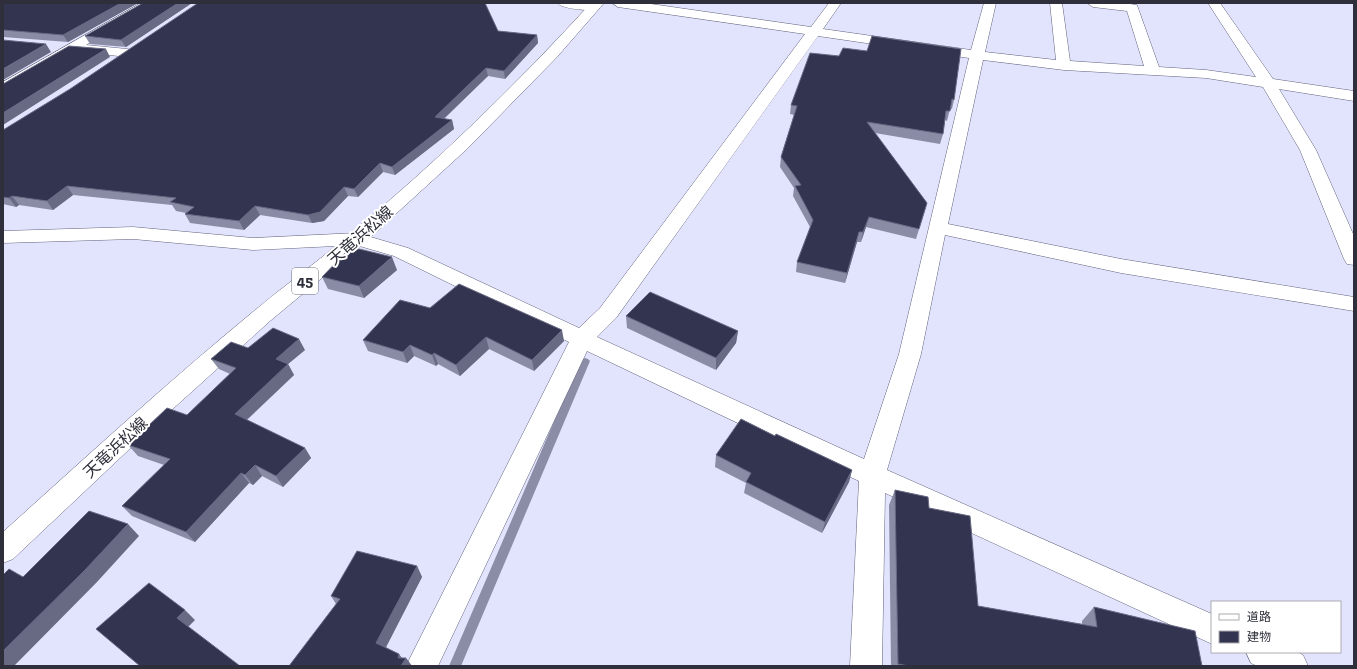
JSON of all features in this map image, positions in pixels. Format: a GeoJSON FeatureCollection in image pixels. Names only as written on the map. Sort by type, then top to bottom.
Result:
{"type":"FeatureCollection","features":[{"type":"Feature","properties":{"kind":"street"},"geometry":{"type":"LineString","coordinates":[[3,88],[150,3]]}},
{"type":"Feature","properties":{"kind":"street"},"geometry":{"type":"LineString","coordinates":[[563,3],[596,5]]}},
{"type":"Feature","properties":{"kind":"street"},"geometry":{"type":"LineString","coordinates":[[618,3],[816,31],[977,56],[1064,66],[1206,74],[1269,85],[1354,96]]}},
{"type":"Feature","properties":{"kind":"street"},"geometry":{"type":"LineString","coordinates":[[422,666],[582,339],[608,313],[816,31],[835,3]]}},
{"type":"Feature","properties":{"kind":"street"},"geometry":{"type":"LineString","coordinates":[[866,666],[872,475],[910,354],[939,228],[963,111],[990,3]]}},
{"type":"Feature","properties":{"kind":"street"},"geometry":{"type":"LineString","coordinates":[[1056,3],[1064,66]]}},
{"type":"Feature","properties":{"kind":"street"},"geometry":{"type":"LineString","coordinates":[[1093,3],[1132,8],[1153,70]]}},
{"type":"Feature","properties":{"kind":"street"},"geometry":{"type":"LineString","coordinates":[[1214,3],[1269,85],[1308,150],[1354,259]]}},
{"type":"Feature","properties":{"kind":"street","name":"天竜浜松線"},"geometry":{"type":"LineString","coordinates":[[3,550],[146,418],[262,316],[357,239],[461,145],[552,54],[596,5]]}},
{"type":"Feature","properties":{"kind":"street"},"geometry":{"type":"LineString","coordinates":[[111,65],[140,45]]}},
{"type":"Feature","properties":{"kind":"street"},"geometry":{"type":"LineString","coordinates":[[48,46],[127,53]]}},
{"type":"Feature","properties":{"kind":"street"},"geometry":{"type":"LineString","coordinates":[[939,228],[1121,266],[1354,304]]}},
{"type":"Feature","properties":{"kind":"street"},"geometry":{"type":"LineString","coordinates":[[3,237],[134,233],[253,244],[357,239],[401,252],[872,475],[1211,629]]}},
{"type":"Feature","properties":{"kind":"street"},"geometry":{"type":"LineString","coordinates":[[1264,653],[1292,666]]}},
{"type":"Feature","properties":{"kind":"building"},"geometry":{"type":"Polygon","coordinates":[[[3,3],[121,3],[63,35],[3,30],[3,3]]]}},
{"type":"Feature","properties":{"kind":"building"},"geometry":{"type":"Polygon","coordinates":[[[143,3],[178,3],[121,40],[85,36],[143,3]]]}},
{"type":"Feature","properties":{"kind":"building"},"geometry":{"type":"Polygon","coordinates":[[[198,3],[485,3],[498,31],[537,35],[504,71],[486,68],[435,117],[452,120],[392,167],[380,163],[354,189],[344,187],[320,212],[308,215],[255,206],[239,221],[185,214],[194,207],[170,202],[176,198],[67,186],[47,201],[12,196],[9,198],[3,197],[3,130],[70,89],[198,3]]]}},
{"type":"Feature","properties":{"kind":"building"},"geometry":{"type":"Polygon","coordinates":[[[872,36],[961,49],[954,100],[952,99],[950,111],[946,111],[943,134],[867,122],[927,203],[919,229],[869,217],[863,232],[859,232],[847,273],[797,262],[813,220],[795,186],[801,185],[781,157],[797,106],[791,105],[810,53],[839,56],[843,48],[867,51],[872,36]]]}},
{"type":"Feature","properties":{"kind":"building"},"geometry":{"type":"Polygon","coordinates":[[[3,40],[46,44],[3,69],[3,40]]]}},
{"type":"Feature","properties":{"kind":"building"},"geometry":{"type":"Polygon","coordinates":[[[69,46],[106,49],[3,113],[3,84],[69,46]]]}},
{"type":"Feature","properties":{"kind":"building"},"geometry":{"type":"Polygon","coordinates":[[[351,247],[392,257],[359,286],[322,277],[351,247]]]}},
{"type":"Feature","properties":{"kind":"building"},"geometry":{"type":"Polygon","coordinates":[[[459,284],[562,330],[532,360],[486,337],[456,365],[434,353],[432,355],[410,345],[403,352],[363,340],[400,300],[430,308],[459,284]]]}},
{"type":"Feature","properties":{"kind":"building"},"geometry":{"type":"Polygon","coordinates":[[[650,292],[738,331],[716,358],[626,316],[650,292]]]}},
{"type":"Feature","properties":{"kind":"building"},"geometry":{"type":"Polygon","coordinates":[[[273,328],[299,339],[276,359],[288,364],[235,414],[305,448],[276,476],[255,465],[245,475],[241,473],[186,532],[122,506],[170,459],[128,445],[167,408],[187,415],[236,368],[211,359],[231,342],[248,348],[273,328]]]}},
{"type":"Feature","properties":{"kind":"building"},"geometry":{"type":"Polygon","coordinates":[[[741,419],[775,436],[776,434],[852,470],[825,522],[746,482],[751,473],[716,455],[741,419]]]}},
{"type":"Feature","properties":{"kind":"building"},"geometry":{"type":"Polygon","coordinates":[[[895,490],[928,497],[929,508],[970,516],[978,606],[1097,627],[1094,607],[1195,631],[1202,666],[909,666],[898,664],[895,490]]]}},
{"type":"Feature","properties":{"kind":"building"},"geometry":{"type":"Polygon","coordinates":[[[89,511],[128,524],[84,571],[3,651],[3,575],[9,569],[23,577],[89,511]]]}},
{"type":"Feature","properties":{"kind":"building"},"geometry":{"type":"Polygon","coordinates":[[[357,551],[417,566],[376,643],[399,654],[398,658],[406,658],[401,666],[289,666],[340,599],[331,596],[357,551]]]}},
{"type":"Feature","properties":{"kind":"building"},"geometry":{"type":"Polygon","coordinates":[[[149,583],[185,610],[177,618],[240,666],[140,666],[96,629],[149,583]]]}},
{"type":"Feature","properties":{"kind":"waterway"},"geometry":{"type":"LineString","coordinates":[[455,666],[585,361]]}}]}
